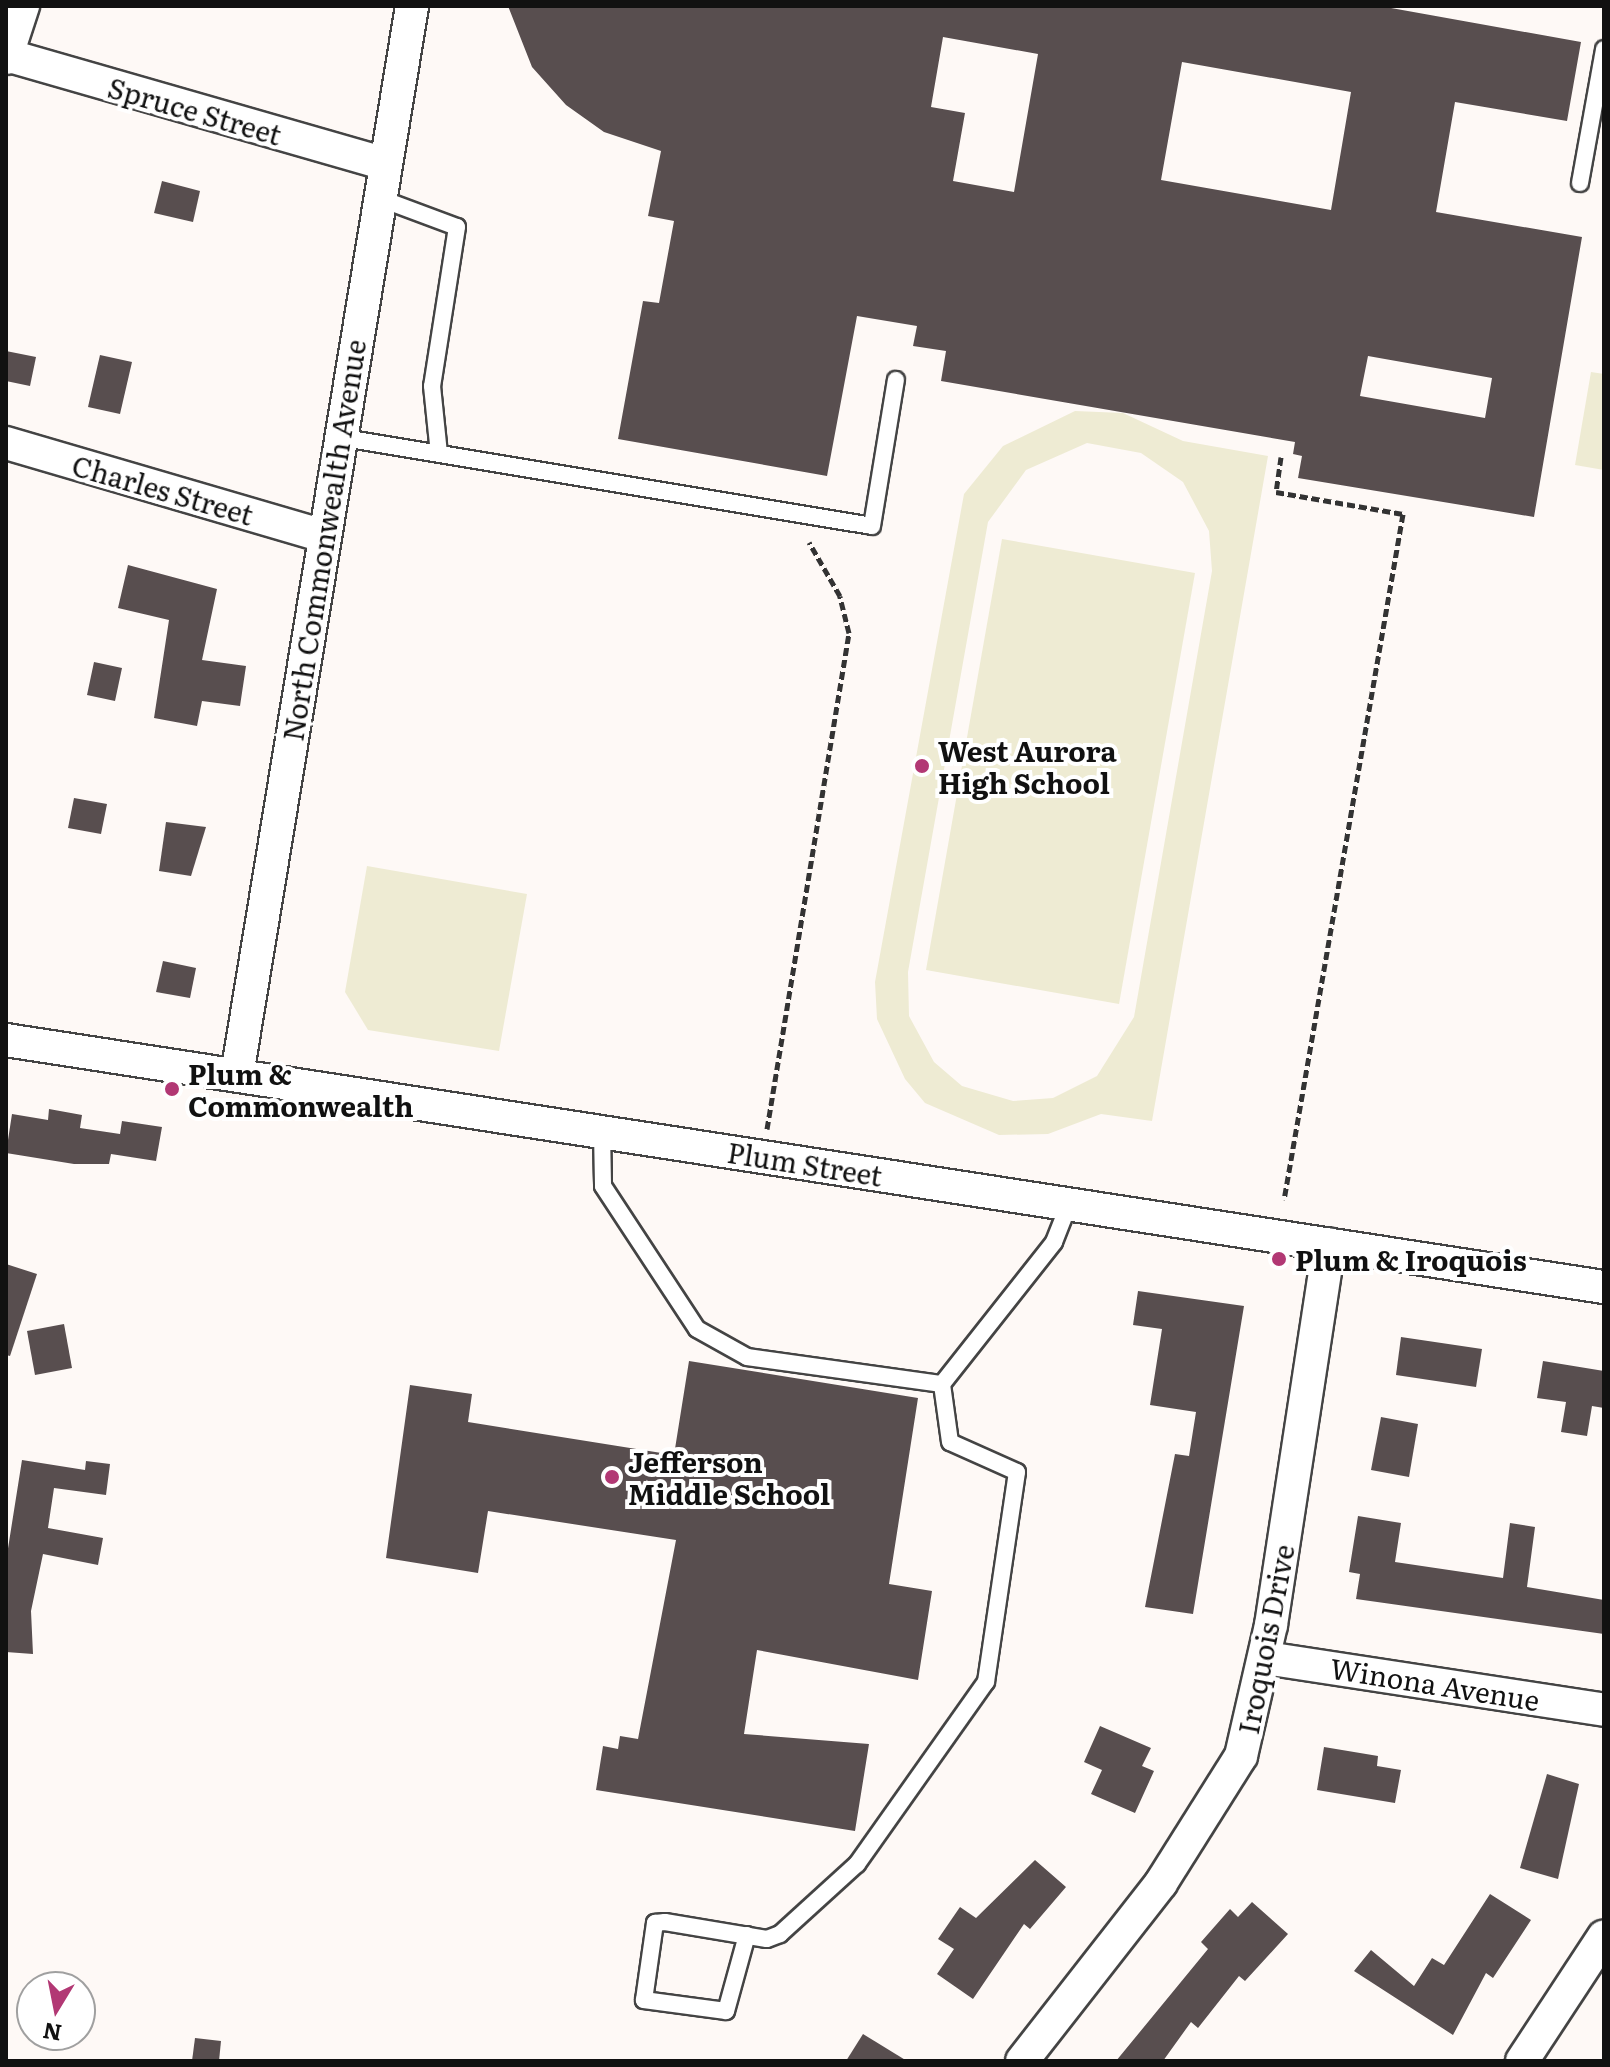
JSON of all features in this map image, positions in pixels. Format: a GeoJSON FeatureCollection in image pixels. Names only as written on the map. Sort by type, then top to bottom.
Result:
{"type":"FeatureCollection","features":[{"type":"Feature","properties":{"kind":"street"},"geometry":{"type":"LineString","coordinates":[[6,56],[23,6]]}},
{"type":"Feature","properties":{"kind":"street","name":"North Commonwealth Avenue"},"geometry":{"type":"LineString","coordinates":[[237,1075],[321,535],[412,6]]}},
{"type":"Feature","properties":{"kind":"street","name":"Spruce Street"},"geometry":{"type":"LineString","coordinates":[[6,56],[385,164]]}},
{"type":"Feature","properties":{"kind":"street","name":"Charles Street"},"geometry":{"type":"LineString","coordinates":[[6,443],[321,535]]}},
{"type":"Feature","properties":{"kind":"street","name":"Plum Street"},"geometry":{"type":"LineString","coordinates":[[6,1040],[1604,1287]]}},
{"type":"Feature","properties":{"kind":"street","name":"Iroquois Drive"},"geometry":{"type":"LineString","coordinates":[[1022,2061],[1218,1797],[1256,1712],[1329,1244]]}},
{"type":"Feature","properties":{"kind":"street","name":"Winona Avenue"},"geometry":{"type":"LineString","coordinates":[[1266,1658],[1604,1710]]}},
{"type":"Feature","properties":{"kind":"street"},"geometry":{"type":"LineString","coordinates":[[1522,2061],[1604,1936]]}},
{"type":"Feature","properties":{"kind":"lane"},"geometry":{"type":"LineString","coordinates":[[1580,183],[1604,49]]}},
{"type":"Feature","properties":{"kind":"lane"},"geometry":{"type":"LineString","coordinates":[[379,198],[457,227],[432,386],[439,454]]}},
{"type":"Feature","properties":{"kind":"lane"},"geometry":{"type":"LineString","coordinates":[[338,437],[872,526],[896,380]]}},
{"type":"Feature","properties":{"kind":"lane"},"geometry":{"type":"LineString","coordinates":[[602,1132],[603,1186],[697,1329],[725,1350],[942,1384]]}},
{"type":"Feature","properties":{"kind":"lane"},"geometry":{"type":"LineString","coordinates":[[747,1935],[726,2011],[644,2000],[655,1923],[747,1935],[780,1934],[857,1864],[986,1682],[1017,1472],[950,1442],[942,1384],[1054,1242],[1069,1204]]}},
{"type":"Feature","properties":{"kind":"path"},"geometry":{"type":"LineString","coordinates":[[1281,457],[1276,492],[1403,514],[1284,1200]]}},
{"type":"Feature","properties":{"kind":"path"},"geometry":{"type":"LineString","coordinates":[[766,1139],[849,633],[840,596],[809,542]]}},
{"type":"Feature","properties":{"kind":"shaded area"},"geometry":{"type":"Polygon","coordinates":[[[1591,372],[1604,374],[1604,470],[1575,465],[1591,372]]]}},
{"type":"Feature","properties":{"kind":"shaded area"},"geometry":{"type":"Polygon","coordinates":[[[1075,411],[1123,413],[1183,441],[1268,456],[1152,1121],[1101,1114],[1048,1134],[999,1135],[925,1103],[905,1079],[877,1019],[875,982],[964,494],[1003,446],[1075,411]],[[1087,443],[1026,470],[988,522],[908,972],[909,1016],[934,1062],[962,1086],[1013,1101],[1053,1098],[1097,1076],[1134,1017],[1212,571],[1209,531],[1183,482],[1141,453],[1087,443]]]}},
{"type":"Feature","properties":{"kind":"shaded area"},"geometry":{"type":"Polygon","coordinates":[[[1002,539],[1195,573],[1119,1004],[926,970],[1002,539]]]}},
{"type":"Feature","properties":{"kind":"shaded area"},"geometry":{"type":"Polygon","coordinates":[[[367,866],[527,894],[499,1051],[368,1030],[345,992],[367,866]]]}},
{"type":"Feature","properties":{"kind":"building"},"geometry":{"type":"Polygon","coordinates":[[[508,6],[1380,6],[1581,42],[1567,121],[1455,102],[1436,212],[1582,237],[1534,517],[1298,478],[1302,456],[1293,454],[1295,442],[941,381],[946,351],[913,346],[917,326],[857,316],[827,476],[618,439],[643,301],[659,303],[674,221],[648,216],[661,151],[604,132],[566,105],[532,67],[508,6]],[[943,37],[931,107],[965,113],[953,181],[1014,192],[1038,54],[943,37]],[[1182,62],[1161,180],[1331,210],[1351,92],[1182,62]],[[1368,356],[1360,396],[1485,418],[1492,378],[1368,356]]]}},
{"type":"Feature","properties":{"kind":"building"},"geometry":{"type":"Polygon","coordinates":[[[162,181],[200,191],[193,222],[154,213],[162,181]]]}},
{"type":"Feature","properties":{"kind":"building"},"geometry":{"type":"Polygon","coordinates":[[[6,351],[36,357],[30,386],[6,381],[6,351]]]}},
{"type":"Feature","properties":{"kind":"building"},"geometry":{"type":"Polygon","coordinates":[[[100,355],[132,362],[120,414],[88,407],[100,355]]]}},
{"type":"Feature","properties":{"kind":"building"},"geometry":{"type":"Polygon","coordinates":[[[128,565],[217,589],[202,660],[246,666],[240,706],[202,701],[197,726],[154,718],[169,620],[118,608],[128,565]]]}},
{"type":"Feature","properties":{"kind":"building"},"geometry":{"type":"Polygon","coordinates":[[[94,662],[122,668],[115,701],[87,695],[94,662]]]}},
{"type":"Feature","properties":{"kind":"building"},"geometry":{"type":"Polygon","coordinates":[[[74,798],[107,804],[101,834],[68,828],[74,798]]]}},
{"type":"Feature","properties":{"kind":"building"},"geometry":{"type":"Polygon","coordinates":[[[166,822],[206,827],[191,876],[159,871],[166,822]]]}},
{"type":"Feature","properties":{"kind":"building"},"geometry":{"type":"Polygon","coordinates":[[[163,961],[196,968],[190,998],[156,992],[163,961]]]}},
{"type":"Feature","properties":{"kind":"building"},"geometry":{"type":"Polygon","coordinates":[[[49,1109],[82,1115],[80,1128],[120,1134],[122,1121],[162,1127],[156,1161],[111,1154],[109,1164],[74,1164],[6,1153],[12,1114],[48,1120],[49,1109]]]}},
{"type":"Feature","properties":{"kind":"building"},"geometry":{"type":"Polygon","coordinates":[[[6,1264],[37,1274],[10,1356],[6,1355],[6,1264]]]}},
{"type":"Feature","properties":{"kind":"building"},"geometry":{"type":"Polygon","coordinates":[[[1138,1291],[1244,1306],[1193,1614],[1145,1607],[1175,1454],[1189,1456],[1196,1412],[1150,1405],[1162,1329],[1133,1325],[1138,1291]]]}},
{"type":"Feature","properties":{"kind":"building"},"geometry":{"type":"Polygon","coordinates":[[[64,1324],[72,1368],[35,1375],[27,1331],[64,1324]]]}},
{"type":"Feature","properties":{"kind":"building"},"geometry":{"type":"Polygon","coordinates":[[[1401,1337],[1482,1349],[1476,1387],[1396,1375],[1401,1337]]]}},
{"type":"Feature","properties":{"kind":"building"},"geometry":{"type":"Polygon","coordinates":[[[689,1361],[918,1398],[889,1584],[932,1591],[918,1680],[757,1650],[744,1734],[869,1744],[855,1831],[596,1790],[603,1746],[618,1749],[620,1736],[638,1739],[676,1540],[488,1511],[478,1573],[386,1558],[410,1385],[472,1394],[468,1422],[674,1455],[689,1361]]]}},
{"type":"Feature","properties":{"kind":"building"},"geometry":{"type":"Polygon","coordinates":[[[1543,1361],[1604,1371],[1604,1408],[1592,1406],[1587,1436],[1561,1432],[1566,1402],[1537,1398],[1543,1361]]]}},
{"type":"Feature","properties":{"kind":"building"},"geometry":{"type":"Polygon","coordinates":[[[1381,1417],[1418,1424],[1409,1477],[1371,1470],[1381,1417]]]}},
{"type":"Feature","properties":{"kind":"building"},"geometry":{"type":"Polygon","coordinates":[[[22,1460],[85,1470],[86,1461],[110,1464],[106,1495],[54,1488],[48,1528],[103,1538],[98,1565],[43,1554],[31,1611],[33,1654],[6,1652],[6,1561],[22,1460]]]}},
{"type":"Feature","properties":{"kind":"building"},"geometry":{"type":"Polygon","coordinates":[[[1358,1516],[1401,1523],[1395,1562],[1503,1578],[1510,1523],[1535,1527],[1527,1587],[1604,1600],[1604,1634],[1356,1599],[1360,1574],[1349,1572],[1358,1516]]]}},
{"type":"Feature","properties":{"kind":"building"},"geometry":{"type":"Polygon","coordinates":[[[1100,1726],[1151,1748],[1142,1766],[1154,1771],[1135,1813],[1091,1794],[1102,1770],[1084,1762],[1100,1726]]]}},
{"type":"Feature","properties":{"kind":"building"},"geometry":{"type":"Polygon","coordinates":[[[1324,1747],[1378,1756],[1377,1766],[1401,1770],[1395,1803],[1317,1790],[1324,1747]]]}},
{"type":"Feature","properties":{"kind":"building"},"geometry":{"type":"Polygon","coordinates":[[[1547,1774],[1579,1784],[1558,1879],[1520,1868],[1547,1774]]]}},
{"type":"Feature","properties":{"kind":"building"},"geometry":{"type":"Polygon","coordinates":[[[1035,1860],[1066,1887],[1030,1929],[1024,1924],[973,1999],[937,1974],[954,1949],[938,1939],[960,1907],[976,1918],[1035,1860]]]}},
{"type":"Feature","properties":{"kind":"building"},"geometry":{"type":"Polygon","coordinates":[[[1490,1894],[1531,1920],[1493,1978],[1486,1973],[1453,2035],[1354,1971],[1371,1950],[1414,1986],[1432,1958],[1444,1965],[1490,1894]]]}},
{"type":"Feature","properties":{"kind":"building"},"geometry":{"type":"Polygon","coordinates":[[[1252,1902],[1288,1934],[1245,1981],[1239,1976],[1198,2028],[1191,2022],[1163,2061],[1116,2061],[1208,1949],[1201,1942],[1230,1909],[1238,1917],[1252,1902]]]}},
{"type":"Feature","properties":{"kind":"building"},"geometry":{"type":"Polygon","coordinates":[[[863,2034],[907,2061],[846,2061],[863,2034]]]}},
{"type":"Feature","properties":{"kind":"building"},"geometry":{"type":"Polygon","coordinates":[[[195,2038],[221,2041],[219,2061],[192,2061],[195,2038]]]}},
{"type":"Feature","properties":{"kind":"place","name":"West Aurora High School"},"geometry":{"type":"Point","coordinates":[922,766]}},
{"type":"Feature","properties":{"kind":"place","name":"Plum & Commonwealth"},"geometry":{"type":"Point","coordinates":[172,1089]}},
{"type":"Feature","properties":{"kind":"place","name":"Plum & Iroquois"},"geometry":{"type":"Point","coordinates":[1279,1259]}},
{"type":"Feature","properties":{"kind":"place","name":"Jefferson Middle School"},"geometry":{"type":"Point","coordinates":[612,1477]}}]}
